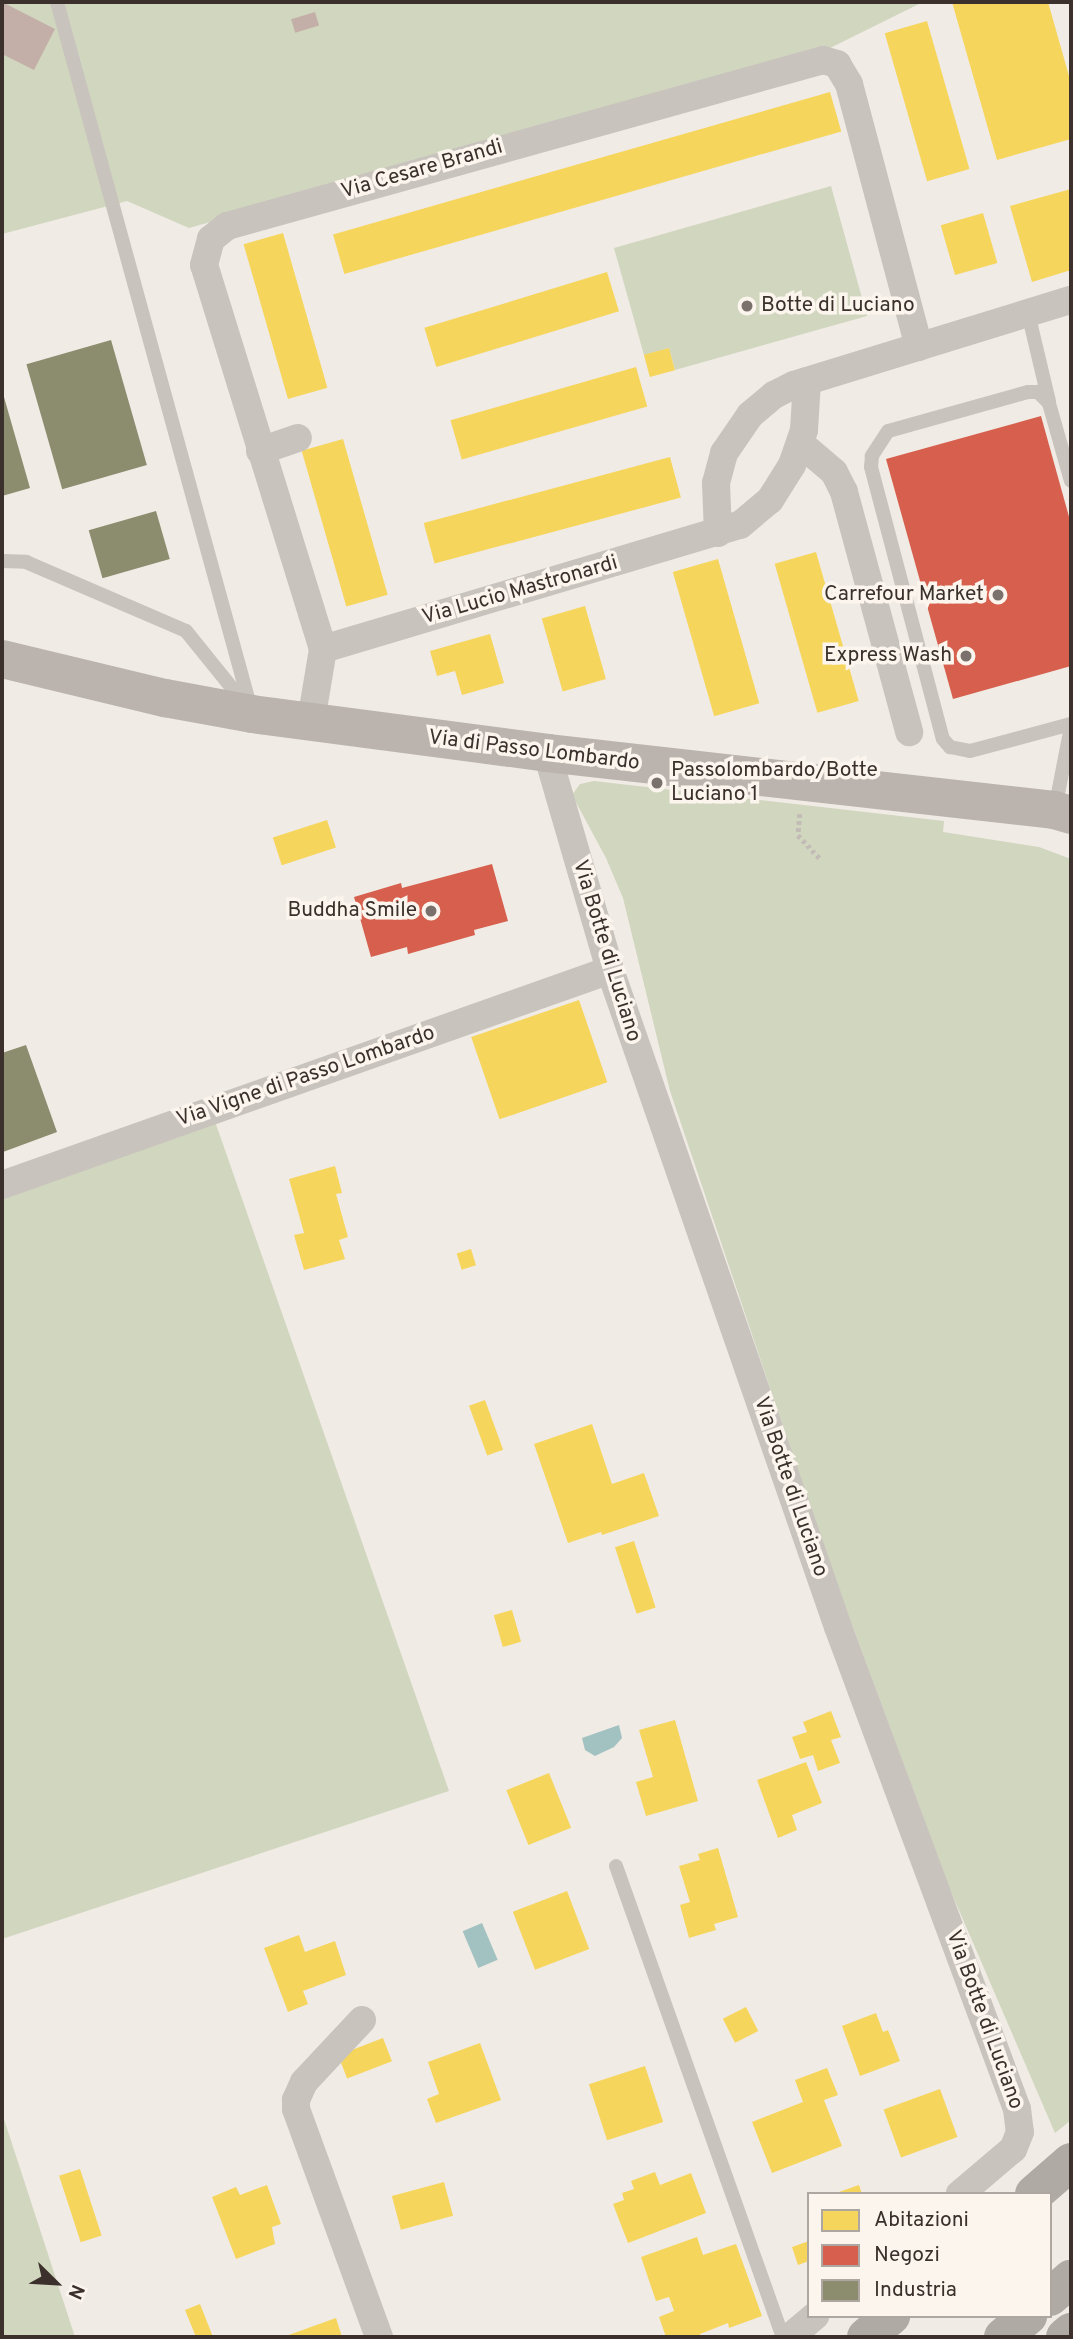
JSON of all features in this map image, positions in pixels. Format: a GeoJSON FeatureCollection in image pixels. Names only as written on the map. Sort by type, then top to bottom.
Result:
{"type":"FeatureCollection","features":[{"type":"Feature","properties":{"kind":"highway"},"geometry":{"type":"LineString","coordinates":[[1036,2192],[1071,2162]]}},
{"type":"Feature","properties":{"kind":"highway"},"geometry":{"type":"LineString","coordinates":[[1052,2295],[1071,2279]]}},
{"type":"Feature","properties":{"kind":"highway"},"geometry":{"type":"LineString","coordinates":[[866,2337],[889,2318]]}},
{"type":"Feature","properties":{"kind":"highway"},"geometry":{"type":"LineString","coordinates":[[1003,2337],[1026,2318]]}},
{"type":"Feature","properties":{"kind":"highway"},"geometry":{"type":"LineString","coordinates":[[1065,2337],[1071,2332]]}},
{"type":"Feature","properties":{"kind":"street","name":"Via Cesare Brandi"},"geometry":{"type":"LineString","coordinates":[[310,722],[323,649],[205,265],[206,249],[218,232],[235,223],[815,61],[831,61],[845,75],[919,346]]}},
{"type":"Feature","properties":{"kind":"street"},"geometry":{"type":"LineString","coordinates":[[718,533],[716,483],[719,465],[732,439],[760,404],[786,388],[1071,300]]}},
{"type":"Feature","properties":{"kind":"street","name":"Via Lucio Mastronardi"},"geometry":{"type":"LineString","coordinates":[[323,649],[718,533],[753,517],[770,500],[788,473],[801,444],[806,416],[807,381]]}},
{"type":"Feature","properties":{"kind":"street"},"geometry":{"type":"LineString","coordinates":[[260,451],[298,438]]}},
{"type":"Feature","properties":{"kind":"street"},"geometry":{"type":"LineString","coordinates":[[801,444],[834,472],[844,492],[909,732]]}},
{"type":"Feature","properties":{"kind":"street","name":"Via di Passo Lombardo"},"geometry":{"type":"LineString","coordinates":[[2,659],[165,698],[252,714],[547,754],[1063,812]]}},
{"type":"Feature","properties":{"kind":"street","name":"Via Botte di Luciano"},"geometry":{"type":"LineString","coordinates":[[547,754],[610,970],[838,1627],[1019,2116],[1020,2132],[1013,2149],[962,2192]]}},
{"type":"Feature","properties":{"kind":"street","name":"Via Vigne di Passo Lombardo"},"geometry":{"type":"LineString","coordinates":[[2,1185],[610,970]]}},
{"type":"Feature","properties":{"kind":"street"},"geometry":{"type":"LineString","coordinates":[[362,2020],[304,2082],[296,2100],[296,2109],[379,2337]]}},
{"type":"Feature","properties":{"kind":"street"},"geometry":{"type":"LineString","coordinates":[[790,2337],[813,2318]]}},
{"type":"Feature","properties":{"kind":"lane"},"geometry":{"type":"LineString","coordinates":[[57,2],[252,714]]}},
{"type":"Feature","properties":{"kind":"lane"},"geometry":{"type":"LineString","coordinates":[[1028,313],[1071,481]]}},
{"type":"Feature","properties":{"kind":"lane"},"geometry":{"type":"LineString","coordinates":[[1049,403],[1045,395],[1028,392],[896,428],[881,438],[872,467],[943,739],[950,747],[970,751],[1071,726],[1063,812]]}},
{"type":"Feature","properties":{"kind":"lane"},"geometry":{"type":"LineString","coordinates":[[2,561],[26,562],[186,631],[252,714]]}},
{"type":"Feature","properties":{"kind":"lane"},"geometry":{"type":"LineString","coordinates":[[617,1866],[783,2337]]}},
{"type":"Feature","properties":{"kind":"path"},"geometry":{"type":"LineString","coordinates":[[802,782],[799,835],[821,860]]}},
{"type":"Feature","properties":{"kind":"green space"},"geometry":{"type":"Polygon","coordinates":[[[2,2],[923,2],[826,50],[189,228],[127,201],[2,234],[2,2]]]}},
{"type":"Feature","properties":{"kind":"green space"},"geometry":{"type":"Polygon","coordinates":[[[831,186],[867,316],[675,370],[669,348],[644,355],[614,248],[831,186]]]}},
{"type":"Feature","properties":{"kind":"green space"},"geometry":{"type":"Polygon","coordinates":[[[594,781],[944,821],[943,832],[1039,847],[1071,859],[1071,2120],[1055,2133],[949,1887],[827,1557],[670,1091],[623,898],[606,858],[572,795],[580,784],[594,781]]]}},
{"type":"Feature","properties":{"kind":"green space"},"geometry":{"type":"Polygon","coordinates":[[[211,1110],[449,1791],[2,1939],[2,1185],[211,1110]]]}},
{"type":"Feature","properties":{"kind":"green space"},"geometry":{"type":"Polygon","coordinates":[[[2,2113],[75,2337],[2,2337],[2,2113]]]}},
{"type":"Feature","properties":{"kind":"water"},"geometry":{"type":"Polygon","coordinates":[[[619,1725],[622,1738],[614,1747],[595,1756],[585,1750],[582,1738],[619,1725]]]}},
{"type":"Feature","properties":{"kind":"water"},"geometry":{"type":"Polygon","coordinates":[[[482,1923],[498,1960],[478,1968],[463,1931],[482,1923]]]}},
{"type":"Feature","properties":{"kind":"building: Abitazioni"},"geometry":{"type":"Polygon","coordinates":[[[952,2],[1048,2],[1071,83],[1071,139],[997,160],[952,2]]]}},
{"type":"Feature","properties":{"kind":"building: Abitazioni"},"geometry":{"type":"Polygon","coordinates":[[[927,21],[969,169],[927,181],[885,33],[927,21]]]}},
{"type":"Feature","properties":{"kind":"building: Abitazioni"},"geometry":{"type":"Polygon","coordinates":[[[830,92],[841,131],[344,274],[333,235],[830,92]]]}},
{"type":"Feature","properties":{"kind":"building: Abitazioni"},"geometry":{"type":"Polygon","coordinates":[[[1071,189],[1071,270],[1032,282],[1010,206],[1071,189]]]}},
{"type":"Feature","properties":{"kind":"building: Abitazioni"},"geometry":{"type":"Polygon","coordinates":[[[983,213],[997,263],[955,275],[941,225],[983,213]]]}},
{"type":"Feature","properties":{"kind":"building: Abitazioni"},"geometry":{"type":"Polygon","coordinates":[[[283,233],[327,388],[288,399],[244,244],[283,233]]]}},
{"type":"Feature","properties":{"kind":"building: Abitazioni"},"geometry":{"type":"Polygon","coordinates":[[[607,272],[619,311],[436,367],[424,328],[607,272]]]}},
{"type":"Feature","properties":{"kind":"building: Abitazioni"},"geometry":{"type":"Polygon","coordinates":[[[669,348],[675,370],[650,377],[644,355],[669,348]]]}},
{"type":"Feature","properties":{"kind":"building: Abitazioni"},"geometry":{"type":"Polygon","coordinates":[[[636,367],[647,406],[462,460],[450,420],[636,367]]]}},
{"type":"Feature","properties":{"kind":"building: Abitazioni"},"geometry":{"type":"Polygon","coordinates":[[[343,439],[388,595],[346,607],[302,451],[343,439]]]}},
{"type":"Feature","properties":{"kind":"building: Abitazioni"},"geometry":{"type":"Polygon","coordinates":[[[670,457],[681,498],[435,564],[424,523],[670,457]]]}},
{"type":"Feature","properties":{"kind":"building: Abitazioni"},"geometry":{"type":"Polygon","coordinates":[[[816,552],[859,701],[817,713],[775,564],[816,552]]]}},
{"type":"Feature","properties":{"kind":"building: Abitazioni"},"geometry":{"type":"Polygon","coordinates":[[[718,559],[759,703],[714,716],[673,572],[718,559]]]}},
{"type":"Feature","properties":{"kind":"building: Abitazioni"},"geometry":{"type":"Polygon","coordinates":[[[585,606],[606,679],[563,691],[542,618],[585,606]]]}},
{"type":"Feature","properties":{"kind":"building: Abitazioni"},"geometry":{"type":"Polygon","coordinates":[[[490,634],[504,683],[462,695],[455,671],[437,676],[430,651],[490,634]]]}},
{"type":"Feature","properties":{"kind":"building: Abitazioni"},"geometry":{"type":"Polygon","coordinates":[[[327,820],[336,848],[282,865],[273,838],[327,820]]]}},
{"type":"Feature","properties":{"kind":"building: Abitazioni"},"geometry":{"type":"Polygon","coordinates":[[[579,1000],[607,1082],[500,1119],[471,1037],[579,1000]]]}},
{"type":"Feature","properties":{"kind":"building: Abitazioni"},"geometry":{"type":"Polygon","coordinates":[[[335,1166],[342,1193],[336,1194],[348,1237],[339,1240],[345,1259],[304,1270],[294,1235],[304,1233],[289,1179],[335,1166]]]}},
{"type":"Feature","properties":{"kind":"building: Abitazioni"},"geometry":{"type":"Polygon","coordinates":[[[471,1249],[476,1265],[462,1270],[457,1253],[471,1249]]]}},
{"type":"Feature","properties":{"kind":"building: Abitazioni"},"geometry":{"type":"Polygon","coordinates":[[[485,1400],[503,1450],[487,1456],[469,1406],[485,1400]]]}},
{"type":"Feature","properties":{"kind":"building: Abitazioni"},"geometry":{"type":"Polygon","coordinates":[[[592,1424],[612,1484],[644,1473],[659,1516],[568,1543],[534,1444],[592,1424]]]}},
{"type":"Feature","properties":{"kind":"building: Abitazioni"},"geometry":{"type":"Polygon","coordinates":[[[634,1541],[656,1608],[637,1614],[615,1547],[634,1541]]]}},
{"type":"Feature","properties":{"kind":"building: Abitazioni"},"geometry":{"type":"Polygon","coordinates":[[[512,1610],[521,1642],[503,1647],[494,1615],[512,1610]]]}},
{"type":"Feature","properties":{"kind":"building: Abitazioni"},"geometry":{"type":"Polygon","coordinates":[[[831,1711],[841,1737],[831,1740],[840,1763],[818,1771],[813,1755],[800,1759],[792,1737],[807,1732],[803,1722],[831,1711]]]}},
{"type":"Feature","properties":{"kind":"building: Abitazioni"},"geometry":{"type":"Polygon","coordinates":[[[675,1720],[698,1801],[646,1816],[636,1782],[653,1777],[639,1730],[675,1720]]]}},
{"type":"Feature","properties":{"kind":"building: Abitazioni"},"geometry":{"type":"Polygon","coordinates":[[[806,1762],[822,1803],[792,1815],[797,1830],[778,1838],[757,1780],[806,1762]]]}},
{"type":"Feature","properties":{"kind":"building: Abitazioni"},"geometry":{"type":"Polygon","coordinates":[[[549,1773],[571,1828],[528,1845],[506,1790],[549,1773]]]}},
{"type":"Feature","properties":{"kind":"building: Abitazioni"},"geometry":{"type":"Polygon","coordinates":[[[718,1848],[738,1917],[714,1924],[716,1930],[689,1938],[680,1905],[690,1902],[679,1866],[700,1860],[698,1854],[718,1848]]]}},
{"type":"Feature","properties":{"kind":"building: Abitazioni"},"geometry":{"type":"Polygon","coordinates":[[[567,1891],[589,1949],[535,1970],[513,1912],[567,1891]]]}},
{"type":"Feature","properties":{"kind":"building: Abitazioni"},"geometry":{"type":"Polygon","coordinates":[[[299,1935],[305,1952],[335,1941],[346,1975],[303,1991],[308,2004],[288,2012],[264,1948],[299,1935]]]}},
{"type":"Feature","properties":{"kind":"building: Abitazioni"},"geometry":{"type":"Polygon","coordinates":[[[746,2007],[758,2031],[735,2043],[723,2019],[746,2007]]]}},
{"type":"Feature","properties":{"kind":"building: Abitazioni"},"geometry":{"type":"Polygon","coordinates":[[[876,2013],[883,2032],[888,2030],[900,2061],[860,2076],[842,2026],[876,2013]]]}},
{"type":"Feature","properties":{"kind":"building: Abitazioni"},"geometry":{"type":"Polygon","coordinates":[[[383,2038],[392,2061],[347,2079],[338,2055],[383,2038]]]}},
{"type":"Feature","properties":{"kind":"building: Abitazioni"},"geometry":{"type":"Polygon","coordinates":[[[480,2043],[501,2100],[436,2123],[427,2099],[439,2094],[428,2062],[480,2043]]]}},
{"type":"Feature","properties":{"kind":"building: Abitazioni"},"geometry":{"type":"Polygon","coordinates":[[[645,2066],[663,2122],[607,2140],[589,2084],[645,2066]]]}},
{"type":"Feature","properties":{"kind":"building: Abitazioni"},"geometry":{"type":"Polygon","coordinates":[[[827,2068],[838,2095],[824,2100],[842,2146],[772,2173],[752,2122],[803,2102],[795,2080],[827,2068]]]}},
{"type":"Feature","properties":{"kind":"building: Abitazioni"},"geometry":{"type":"Polygon","coordinates":[[[940,2089],[957,2137],[901,2157],[884,2110],[940,2089]]]}},
{"type":"Feature","properties":{"kind":"building: Abitazioni"},"geometry":{"type":"Polygon","coordinates":[[[80,2169],[102,2236],[81,2242],[59,2176],[80,2169]]]}},
{"type":"Feature","properties":{"kind":"building: Abitazioni"},"geometry":{"type":"Polygon","coordinates":[[[655,2172],[660,2185],[691,2173],[706,2213],[628,2243],[613,2204],[624,2200],[622,2193],[634,2189],[631,2181],[655,2172]]]}},
{"type":"Feature","properties":{"kind":"building: Abitazioni"},"geometry":{"type":"Polygon","coordinates":[[[444,2182],[453,2216],[401,2230],[392,2196],[444,2182]]]}},
{"type":"Feature","properties":{"kind":"building: Abitazioni"},"geometry":{"type":"Polygon","coordinates":[[[267,2185],[281,2224],[272,2227],[275,2244],[236,2259],[212,2197],[236,2187],[240,2195],[267,2185]]]}},
{"type":"Feature","properties":{"kind":"building: Abitazioni"},"geometry":{"type":"Polygon","coordinates":[[[859,2185],[861,2192],[839,2192],[859,2185]]]}},
{"type":"Feature","properties":{"kind":"building: Abitazioni"},"geometry":{"type":"Polygon","coordinates":[[[697,2237],[703,2255],[736,2244],[762,2316],[729,2328],[728,2323],[700,2334],[701,2337],[666,2337],[659,2317],[674,2311],[669,2297],[656,2301],[641,2257],[697,2237]]]}},
{"type":"Feature","properties":{"kind":"building: Abitazioni"},"geometry":{"type":"Polygon","coordinates":[[[807,2242],[807,2262],[798,2265],[792,2247],[807,2242]]]}},
{"type":"Feature","properties":{"kind":"building: Abitazioni"},"geometry":{"type":"Polygon","coordinates":[[[200,2304],[213,2337],[196,2337],[185,2310],[200,2304]]]}},
{"type":"Feature","properties":{"kind":"building: Abitazioni"},"geometry":{"type":"Polygon","coordinates":[[[336,2318],[342,2337],[283,2337],[336,2318]]]}},
{"type":"Feature","properties":{"kind":"building: Negozi","name":"Carrefour Market"},"geometry":{"type":"Polygon","coordinates":[[[1041,416],[1071,524],[1071,666],[953,699],[886,459],[1041,416]]]}},
{"type":"Feature","properties":{"kind":"building: Negozi"},"geometry":{"type":"Polygon","coordinates":[[[492,864],[508,921],[474,930],[475,935],[408,954],[407,947],[371,957],[354,897],[401,883],[402,888],[492,864]]]}},
{"type":"Feature","properties":{"kind":"building: Industria"},"geometry":{"type":"Polygon","coordinates":[[[111,340],[147,465],[62,489],[26,364],[111,340]]]}},
{"type":"Feature","properties":{"kind":"building: Industria"},"geometry":{"type":"Polygon","coordinates":[[[2,390],[30,488],[2,496],[2,390]]]}},
{"type":"Feature","properties":{"kind":"building: Industria"},"geometry":{"type":"Polygon","coordinates":[[[156,511],[170,559],[102,578],[89,530],[156,511]]]}},
{"type":"Feature","properties":{"kind":"building: Industria"},"geometry":{"type":"Polygon","coordinates":[[[26,1045],[57,1132],[3,1152],[2,1053],[26,1045]]]}},
{"type":"Feature","properties":{"kind":"building: Altro"},"geometry":{"type":"Polygon","coordinates":[[[2,2],[55,29],[34,70],[2,54],[2,2]]]}},
{"type":"Feature","properties":{"kind":"building: Altro"},"geometry":{"type":"Polygon","coordinates":[[[315,12],[319,25],[295,33],[291,19],[315,12]]]}},
{"type":"Feature","properties":{"kind":"place","name":"Botte di Luciano"},"geometry":{"type":"Point","coordinates":[747,306]}},
{"type":"Feature","properties":{"kind":"place","name":"Carrefour Market"},"geometry":{"type":"Point","coordinates":[998,595]}},
{"type":"Feature","properties":{"kind":"place","name":"Express Wash"},"geometry":{"type":"Point","coordinates":[966,656]}},
{"type":"Feature","properties":{"kind":"place","name":"Passolombardo/Botte Luciano 1"},"geometry":{"type":"Point","coordinates":[657,783]}},
{"type":"Feature","properties":{"kind":"place","name":"Buddha Smile"},"geometry":{"type":"Point","coordinates":[431,911]}}]}
